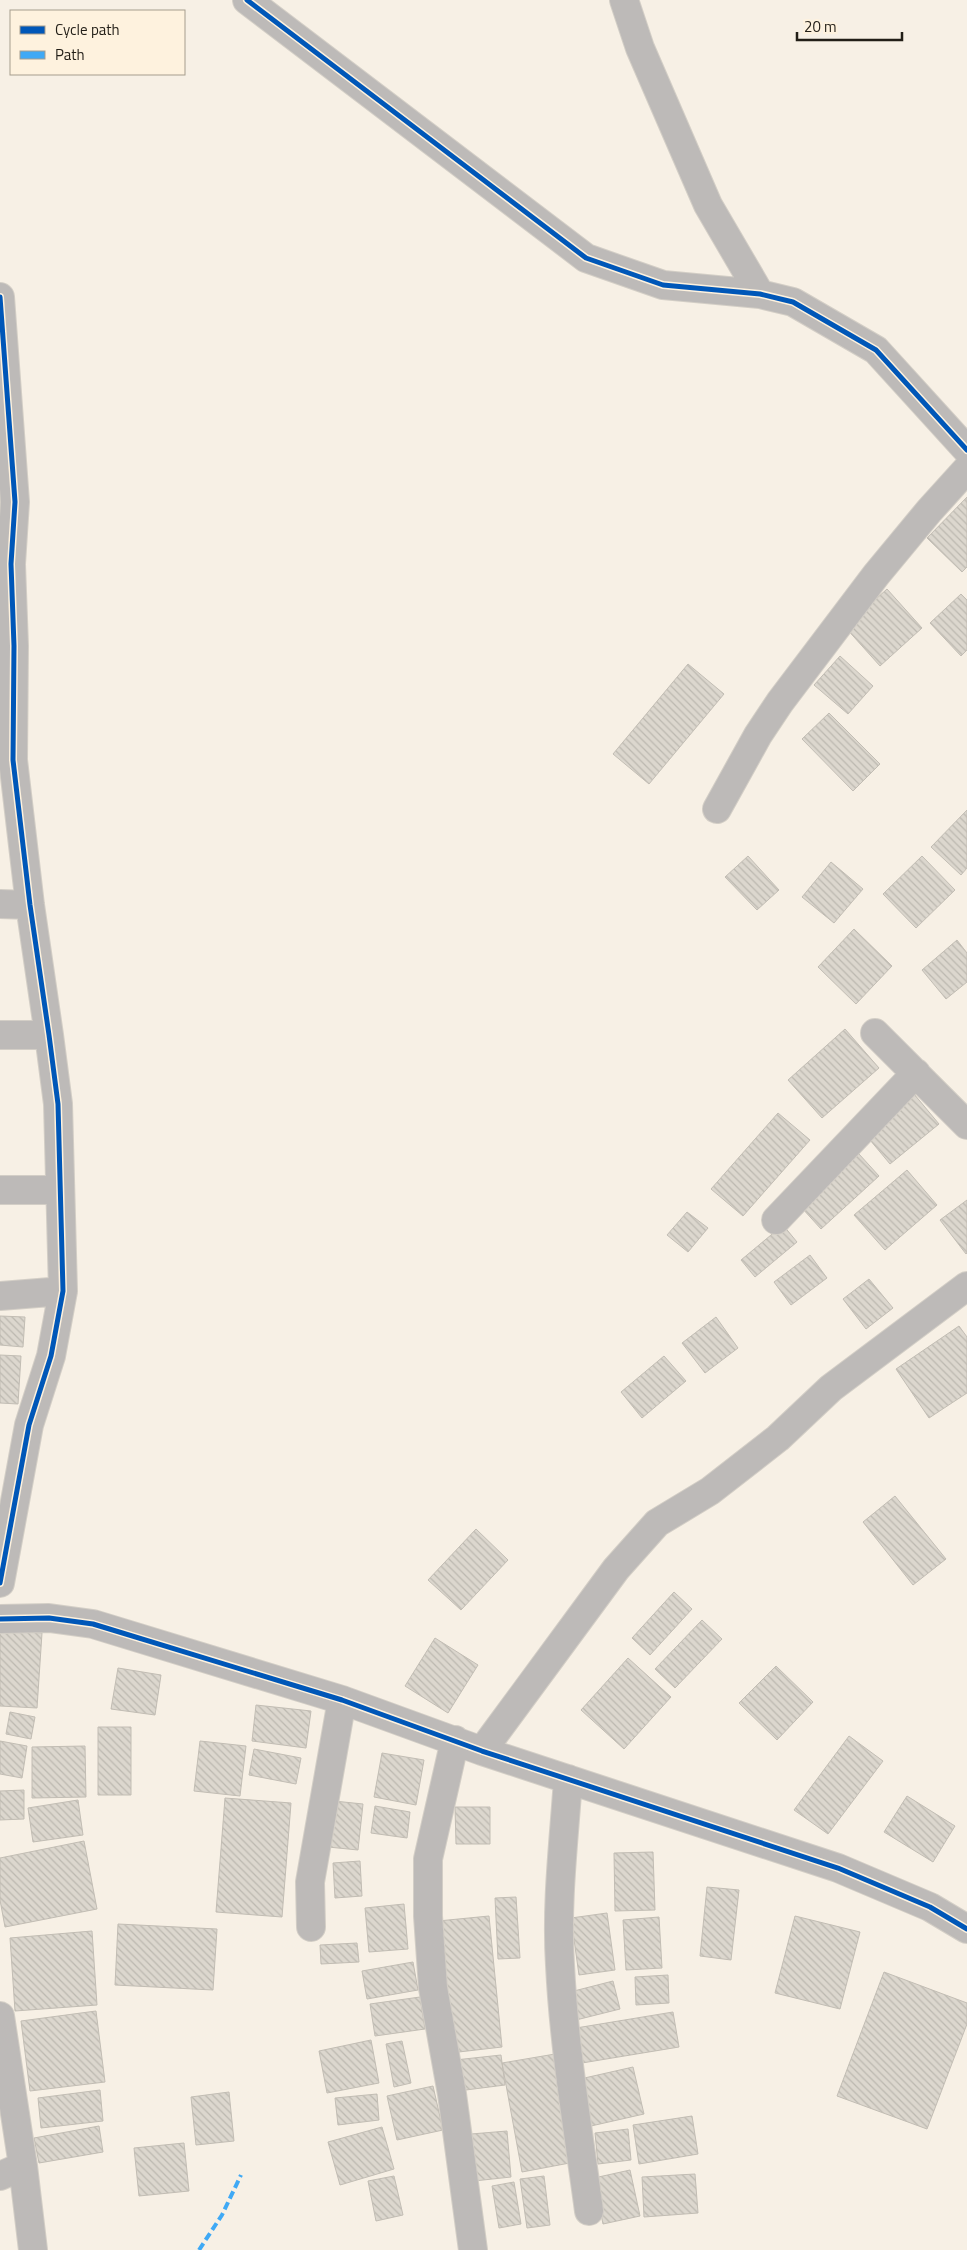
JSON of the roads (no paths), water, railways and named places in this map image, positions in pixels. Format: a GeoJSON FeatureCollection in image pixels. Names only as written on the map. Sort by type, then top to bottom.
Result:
{"type":"FeatureCollection","features":[{"type":"Feature","properties":{"kind":"street"},"geometry":{"type":"LineString","coordinates":[[247,0],[586,258],[663,285],[760,294],[793,302],[876,350],[967,450]]}},
{"type":"Feature","properties":{"kind":"street"},"geometry":{"type":"LineString","coordinates":[[624,0],[640,48],[708,205],[760,294]]}},
{"type":"Feature","properties":{"kind":"street"},"geometry":{"type":"LineString","coordinates":[[0,297],[11,564],[7,646],[6,759],[50,1035],[58,1104],[63,1291],[52,1356],[29,1425],[0,1583]]}},
{"type":"Feature","properties":{"kind":"street"},"geometry":{"type":"LineString","coordinates":[[717,809],[758,735],[780,702],[876,575],[967,469]]}},
{"type":"Feature","properties":{"kind":"street"},"geometry":{"type":"LineString","coordinates":[[0,904],[30,904]]}},
{"type":"Feature","properties":{"kind":"street"},"geometry":{"type":"LineString","coordinates":[[875,1033],[967,1125]]}},
{"type":"Feature","properties":{"kind":"street"},"geometry":{"type":"LineString","coordinates":[[0,1035],[50,1035]]}},
{"type":"Feature","properties":{"kind":"street"},"geometry":{"type":"LineString","coordinates":[[776,1220],[916,1073]]}},
{"type":"Feature","properties":{"kind":"street"},"geometry":{"type":"LineString","coordinates":[[0,1190],[60,1190]]}},
{"type":"Feature","properties":{"kind":"street"},"geometry":{"type":"LineString","coordinates":[[482,1750],[616,1569],[657,1523],[710,1490],[778,1438],[831,1388],[967,1286]]}},
{"type":"Feature","properties":{"kind":"street"},"geometry":{"type":"LineString","coordinates":[[0,1296],[63,1291]]}},
{"type":"Feature","properties":{"kind":"street"},"geometry":{"type":"LineString","coordinates":[[0,1619],[49,1618],[93,1624],[342,1700],[482,1750],[838,1868],[930,1907],[967,1929]]}},
{"type":"Feature","properties":{"kind":"street"},"geometry":{"type":"LineString","coordinates":[[311,1927],[310,1882],[342,1700]]}},
{"type":"Feature","properties":{"kind":"street"},"geometry":{"type":"LineString","coordinates":[[455,1740],[428,1859],[428,1916],[433,1988],[452,2094],[473,2250]]}},
{"type":"Feature","properties":{"kind":"street"},"geometry":{"type":"LineString","coordinates":[[568,1779],[561,1891],[560,1964],[569,2062],[589,2210]]}},
{"type":"Feature","properties":{"kind":"street"},"geometry":{"type":"LineString","coordinates":[[0,2016],[11,2171],[33,2250]]}}]}
